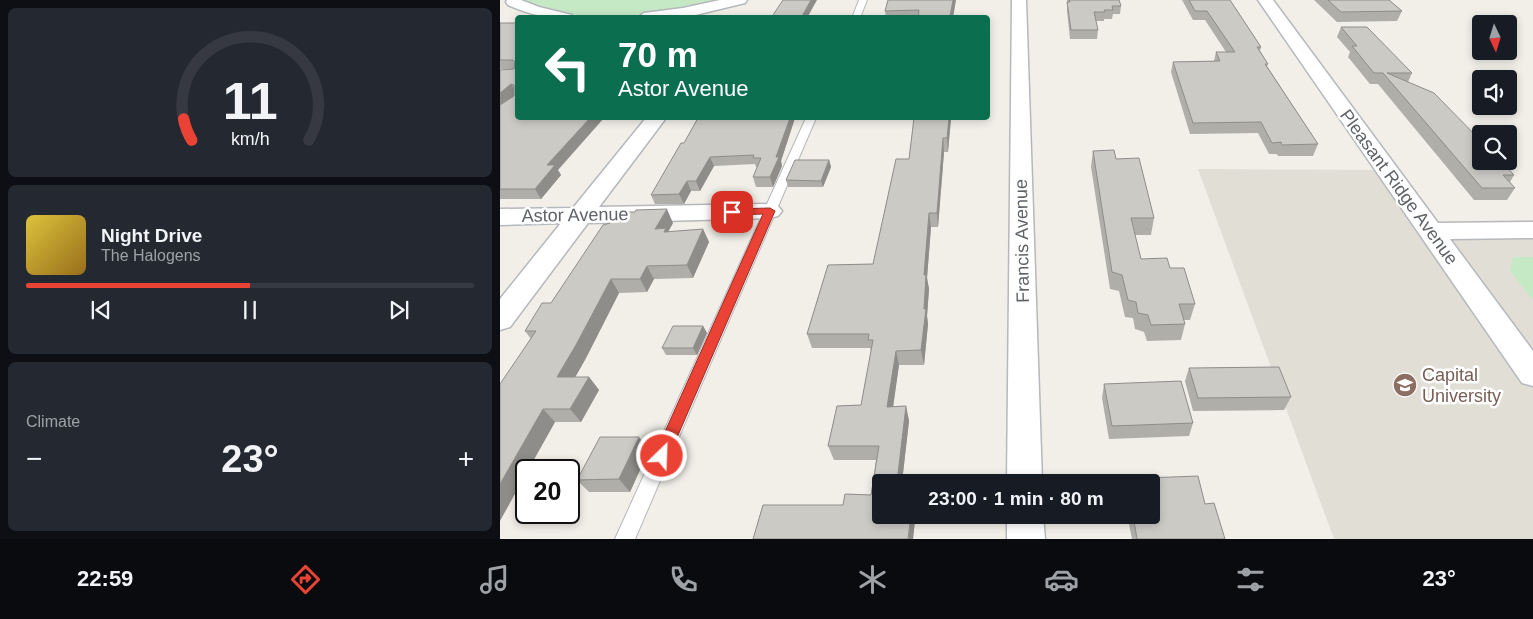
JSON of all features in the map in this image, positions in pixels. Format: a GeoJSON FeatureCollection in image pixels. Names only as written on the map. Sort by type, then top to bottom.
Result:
{"type":"FeatureCollection","features":[{"type":"Feature","properties":{"kind":"street"},"geometry":{"type":"LineString","coordinates":[[667,15],[740,0]]}},
{"type":"Feature","properties":{"kind":"street"},"geometry":{"type":"LineString","coordinates":[[736,15],[748,0]]}},
{"type":"Feature","properties":{"kind":"street","name":"Francis Avenue"},"geometry":{"type":"LineString","coordinates":[[1019,0],[1025,474]]}},
{"type":"Feature","properties":{"kind":"street","name":"Pleasant Ridge Avenue"},"geometry":{"type":"LineString","coordinates":[[1265,0],[1533,374]]}},
{"type":"Feature","properties":{"kind":"street"},"geometry":{"type":"LineString","coordinates":[[500,11],[515,1],[535,11],[553,15]]}},
{"type":"Feature","properties":{"kind":"street"},"geometry":{"type":"LineString","coordinates":[[500,319],[654,120]]}},
{"type":"Feature","properties":{"kind":"street","name":"Astor Avenue"},"geometry":{"type":"LineString","coordinates":[[500,217],[770,211]]}},
{"type":"Feature","properties":{"kind":"street"},"geometry":{"type":"LineString","coordinates":[[1431,231],[1533,230]]}},
{"type":"Feature","properties":{"kind":"street"},"geometry":{"type":"LineString","coordinates":[[1025,524],[1026,539]]}},
{"type":"Feature","properties":{"kind":"lane"},"geometry":{"type":"LineString","coordinates":[[857,15],[863,0]]}},
{"type":"Feature","properties":{"kind":"lane"},"geometry":{"type":"LineString","coordinates":[[625,539],[810,120]]}},
{"type":"Feature","properties":{"kind":"shaded area","name":"Capital University"},"geometry":{"type":"Polygon","coordinates":[[[1198,169],[1387,170],[1431,231],[1533,231],[1533,539],[1334,539],[1198,169]]]}},
{"type":"Feature","properties":{"kind":"green space"},"geometry":{"type":"Polygon","coordinates":[[[525,0],[727,0],[662,12],[630,15],[575,15],[535,6],[525,0]]]}},
{"type":"Feature","properties":{"kind":"green space"},"geometry":{"type":"Polygon","coordinates":[[[1513,257],[1533,257],[1533,300],[1510,271],[1513,257]]]}},
{"type":"Feature","properties":{"kind":"building"},"geometry":{"type":"Polygon","coordinates":[[[783,0],[811,0],[803,15],[773,15],[783,0]]]}},
{"type":"Feature","properties":{"kind":"building"},"geometry":{"type":"Polygon","coordinates":[[[888,0],[953,0],[950,15],[918,15],[919,10],[885,11],[888,0]]]}},
{"type":"Feature","properties":{"kind":"building"},"geometry":{"type":"Polygon","coordinates":[[[1069,0],[1119,0],[1121,6],[1112,6],[1113,10],[1104,10],[1105,12],[1094,12],[1098,30],[1071,30],[1067,2],[1070,2],[1069,0]]]}},
{"type":"Feature","properties":{"kind":"building"},"geometry":{"type":"Polygon","coordinates":[[[1189,0],[1230,0],[1261,47],[1257,47],[1268,64],[1265,64],[1318,144],[1282,145],[1281,142],[1272,143],[1261,122],[1193,123],[1173,62],[1220,61],[1216,52],[1235,52],[1207,11],[1195,11],[1189,0]]]}},
{"type":"Feature","properties":{"kind":"building"},"geometry":{"type":"Polygon","coordinates":[[[1328,0],[1389,0],[1402,11],[1341,12],[1328,0]]]}},
{"type":"Feature","properties":{"kind":"building"},"geometry":{"type":"Polygon","coordinates":[[[500,23],[515,23],[515,62],[513,60],[500,60],[500,23]]]}},
{"type":"Feature","properties":{"kind":"building"},"geometry":{"type":"Polygon","coordinates":[[[1341,27],[1367,27],[1412,73],[1387,73],[1434,93],[1472,132],[1472,170],[1509,170],[1514,175],[1503,175],[1515,188],[1482,188],[1383,73],[1374,73],[1352,46],[1357,46],[1341,27]]]}},
{"type":"Feature","properties":{"kind":"building"},"geometry":{"type":"Polygon","coordinates":[[[515,62],[515,120],[588,120],[547,165],[555,165],[535,189],[500,189],[500,105],[514,96],[514,85],[511,84],[500,93],[500,70],[514,69],[515,62]]]}},
{"type":"Feature","properties":{"kind":"building"},"geometry":{"type":"Polygon","coordinates":[[[697,120],[789,120],[776,157],[779,157],[770,177],[753,177],[761,158],[753,158],[754,155],[710,157],[696,181],[687,181],[679,194],[651,195],[681,143],[684,143],[697,120]]]}},
{"type":"Feature","properties":{"kind":"building"},"geometry":{"type":"Polygon","coordinates":[[[914,120],[949,120],[947,138],[943,138],[937,213],[929,213],[924,275],[926,275],[924,309],[926,309],[921,350],[896,351],[887,407],[906,406],[898,474],[874,474],[879,446],[828,446],[837,406],[861,405],[873,340],[868,340],[869,334],[807,334],[828,265],[873,264],[896,159],[909,159],[914,120]]]}},
{"type":"Feature","properties":{"kind":"building"},"geometry":{"type":"Polygon","coordinates":[[[1114,150],[1116,159],[1139,158],[1154,218],[1131,218],[1141,259],[1167,258],[1170,268],[1184,268],[1195,304],[1179,304],[1185,324],[1151,325],[1148,315],[1138,313],[1136,302],[1128,300],[1122,275],[1112,272],[1093,151],[1114,150]]]}},
{"type":"Feature","properties":{"kind":"building"},"geometry":{"type":"Polygon","coordinates":[[[795,160],[829,160],[821,181],[786,180],[795,160]]]}},
{"type":"Feature","properties":{"kind":"building"},"geometry":{"type":"Polygon","coordinates":[[[667,209],[655,229],[666,228],[664,232],[703,229],[687,265],[647,266],[640,279],[611,279],[557,377],[589,377],[570,409],[543,409],[500,484],[500,384],[536,331],[525,331],[542,303],[551,303],[603,225],[610,223],[615,216],[626,216],[628,212],[635,212],[636,210],[667,209]]]}},
{"type":"Feature","properties":{"kind":"building"},"geometry":{"type":"Polygon","coordinates":[[[673,326],[703,326],[693,348],[662,348],[673,326]]]}},
{"type":"Feature","properties":{"kind":"building"},"geometry":{"type":"Polygon","coordinates":[[[1279,367],[1291,397],[1198,398],[1189,368],[1279,367]]]}},
{"type":"Feature","properties":{"kind":"building"},"geometry":{"type":"Polygon","coordinates":[[[1181,381],[1193,423],[1112,426],[1104,384],[1181,381]]]}},
{"type":"Feature","properties":{"kind":"building"},"geometry":{"type":"Polygon","coordinates":[[[600,437],[639,437],[619,479],[580,480],[580,474],[600,437]]]}},
{"type":"Feature","properties":{"kind":"building"},"geometry":{"type":"Polygon","coordinates":[[[1198,476],[1205,504],[1214,503],[1225,539],[1137,539],[1134,524],[1160,524],[1160,477],[1198,476]]]}},
{"type":"Feature","properties":{"kind":"building"},"geometry":{"type":"Polygon","coordinates":[[[872,489],[872,524],[910,524],[908,539],[753,539],[763,505],[843,505],[845,494],[871,495],[872,489]]]}},
{"type":"Feature","properties":{"kind":"place","name":"Capital University"},"geometry":{"type":"Point","coordinates":[1405,385]}},
{"type":"Feature","properties":{"kind":"route"},"geometry":{"type":"LineString","coordinates":[[662,456],[770,211],[732,212]]}}]}
